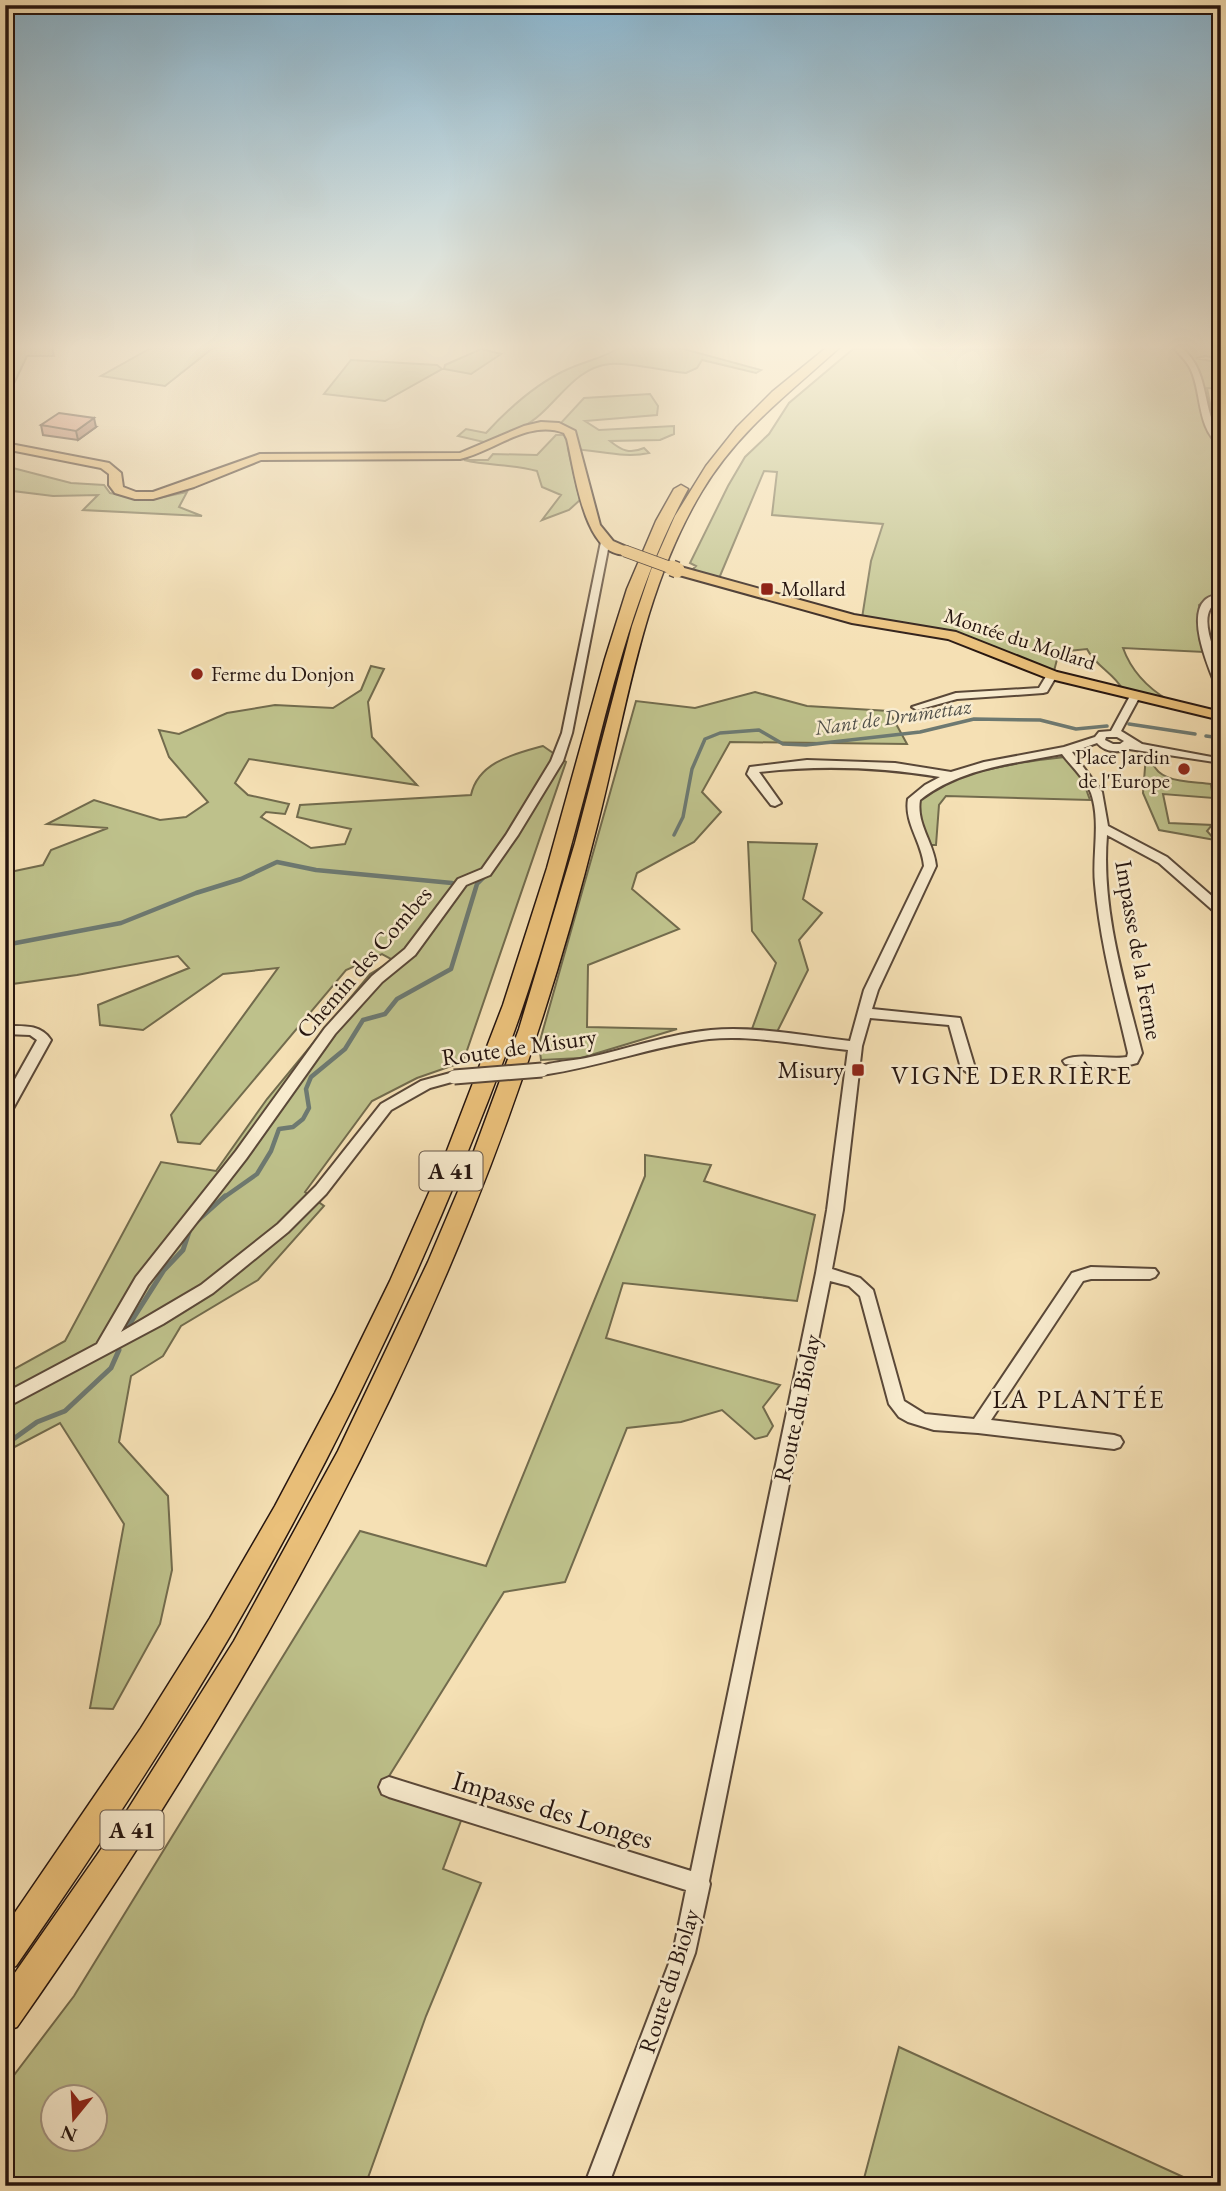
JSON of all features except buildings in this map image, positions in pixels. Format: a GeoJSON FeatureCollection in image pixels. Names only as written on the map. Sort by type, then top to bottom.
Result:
{"type":"FeatureCollection","features":[{"type":"Feature","properties":{"kind":"highway","name":"A 41"},"geometry":{"type":"LineString","coordinates":[[5,1955],[119,1792],[245,1587],[325,1442],[414,1258],[463,1142],[519,986],[570,818],[626,612],[642,566],[664,519],[709,450]]}},
{"type":"Feature","properties":{"kind":"highway","name":"A 41"},"geometry":{"type":"LineString","coordinates":[[5,2015],[151,1800],[233,1668],[318,1518],[412,1325],[489,1142],[541,993],[575,876],[635,641],[659,567],[678,524],[710,469],[724,450]]}},
{"type":"Feature","properties":{"kind":"main road"},"geometry":{"type":"LineString","coordinates":[[27,450],[105,465],[115,473],[115,485],[119,491],[146,496],[178,489],[237,463],[260,457],[460,456],[483,450]]}},
{"type":"Feature","properties":{"kind":"main road"},"geometry":{"type":"LineString","coordinates":[[575,450],[592,520],[605,539]]}},
{"type":"Feature","properties":{"kind":"main road","name":"Montée du Mollard"},"geometry":{"type":"LineString","coordinates":[[605,539],[625,551],[684,573],[701,583],[725,584],[764,592],[822,611],[883,626],[951,635],[1052,675],[1221,716]]}},
{"type":"Feature","properties":{"kind":"street","name":"Chemin des Combes"},"geometry":{"type":"LineString","coordinates":[[102,1350],[142,1281],[241,1155],[330,1031],[377,979],[410,952],[462,883],[486,872],[512,835],[557,761],[567,733],[601,563],[601,547],[605,539]]}},
{"type":"Feature","properties":{"kind":"street"},"geometry":{"type":"LineString","coordinates":[[1221,596],[1209,601],[1202,613],[1209,653],[1221,686]]}},
{"type":"Feature","properties":{"kind":"street"},"geometry":{"type":"LineString","coordinates":[[917,707],[956,695],[1039,691],[1043,690],[1052,675]]}},
{"type":"Feature","properties":{"kind":"street"},"geometry":{"type":"LineString","coordinates":[[1115,733],[1135,696]]}},
{"type":"Feature","properties":{"kind":"street"},"geometry":{"type":"LineString","coordinates":[[1128,743],[1126,737],[1115,733],[1103,734],[1101,741],[1115,748],[1128,743],[1220,761]]}},
{"type":"Feature","properties":{"kind":"street","name":"Route du Biolay"},"geometry":{"type":"LineString","coordinates":[[596,2186],[684,1953],[700,1884],[824,1273],[835,1210],[855,1046],[872,990],[930,866],[930,857],[913,814],[914,799],[948,775],[1101,741]]}},
{"type":"Feature","properties":{"kind":"street"},"geometry":{"type":"LineString","coordinates":[[1070,749],[1096,792],[1102,828],[1148,850],[1176,869],[1221,911]]}},
{"type":"Feature","properties":{"kind":"street"},"geometry":{"type":"LineString","coordinates":[[775,803],[753,774],[754,769],[807,763],[895,766],[948,775]]}},
{"type":"Feature","properties":{"kind":"street","name":"Impasse de la Ferme"},"geometry":{"type":"LineString","coordinates":[[1070,1061],[1114,1064],[1132,1060],[1135,1053],[1111,953],[1105,914],[1099,854],[1102,828]]}},
{"type":"Feature","properties":{"kind":"street"},"geometry":{"type":"LineString","coordinates":[[865,1013],[955,1021],[968,1068]]}},
{"type":"Feature","properties":{"kind":"street"},"geometry":{"type":"LineString","coordinates":[[5,1030],[32,1031],[41,1035],[44,1041],[5,1110]]}},
{"type":"Feature","properties":{"kind":"street","name":"Route de Misury"},"geometry":{"type":"LineString","coordinates":[[5,1401],[102,1350],[206,1289],[283,1228],[321,1190],[386,1107],[426,1084],[454,1077],[578,1067],[696,1036],[740,1035],[855,1046]]}},
{"type":"Feature","properties":{"kind":"street"},"geometry":{"type":"LineString","coordinates":[[824,1273],[862,1286],[897,1404],[902,1412],[912,1419],[1114,1442]]}},
{"type":"Feature","properties":{"kind":"street"},"geometry":{"type":"LineString","coordinates":[[978,1426],[1079,1277],[1091,1273],[1150,1273]]}},
{"type":"Feature","properties":{"kind":"street","name":"Impasse des Longes"},"geometry":{"type":"LineString","coordinates":[[389,1787],[700,1884]]}},
{"type":"Feature","properties":{"kind":"green space"},"geometry":{"type":"Polygon","coordinates":[[[542,450],[568,450],[580,500],[569,510],[542,520],[561,495],[542,487],[537,471],[464,460],[488,460],[493,454],[537,455],[542,450]]]}},
{"type":"Feature","properties":{"kind":"green space"},"geometry":{"type":"Polygon","coordinates":[[[591,450],[646,450],[649,453],[639,455],[591,450]]]}},
{"type":"Feature","properties":{"kind":"green space"},"geometry":{"type":"Polygon","coordinates":[[[752,450],[1221,450],[1221,593],[1199,605],[1204,652],[1123,648],[1141,678],[1168,700],[1123,690],[1087,649],[1059,652],[1054,671],[958,634],[862,618],[871,561],[883,524],[772,515],[777,472],[764,471],[720,576],[717,578],[692,570],[696,566],[690,563],[745,457],[752,450]]]}},
{"type":"Feature","properties":{"kind":"green space"},"geometry":{"type":"Polygon","coordinates":[[[5,466],[71,483],[104,485],[110,493],[149,500],[187,492],[179,507],[202,516],[83,510],[98,495],[53,496],[5,490],[5,466]]]}},
{"type":"Feature","properties":{"kind":"green space"},"geometry":{"type":"Polygon","coordinates":[[[371,666],[384,669],[368,702],[372,737],[417,785],[249,759],[235,783],[248,795],[289,804],[285,814],[266,812],[261,817],[311,848],[345,844],[351,829],[297,817],[300,805],[471,795],[475,784],[489,767],[509,756],[543,746],[566,762],[463,1062],[417,1078],[372,1101],[305,1192],[324,1206],[258,1280],[181,1326],[163,1356],[131,1376],[119,1442],[168,1496],[172,1570],[160,1624],[113,1709],[90,1708],[124,1524],[60,1423],[5,1452],[5,1374],[65,1341],[161,1162],[216,1171],[267,1099],[370,974],[393,960],[382,954],[346,970],[200,1144],[178,1142],[171,1115],[278,968],[223,974],[143,1030],[100,1025],[98,1005],[189,968],[178,956],[5,985],[5,873],[43,865],[51,850],[108,828],[47,824],[94,800],[160,820],[186,817],[208,802],[169,757],[159,730],[179,734],[227,713],[275,705],[333,708],[361,690],[371,666]]]}},
{"type":"Feature","properties":{"kind":"green space"},"geometry":{"type":"Polygon","coordinates":[[[755,692],[807,706],[889,711],[907,744],[730,742],[702,792],[721,812],[694,842],[637,873],[632,889],[679,929],[588,965],[587,1027],[677,1029],[581,1058],[541,1060],[539,1044],[636,701],[695,708],[755,692]]]}},
{"type":"Feature","properties":{"kind":"green space"},"geometry":{"type":"Polygon","coordinates":[[[1146,755],[1151,756],[1159,772],[1166,776],[1211,784],[1213,798],[1163,794],[1169,823],[1212,825],[1207,831],[1215,840],[1159,830],[1143,793],[1146,755]]]}},
{"type":"Feature","properties":{"kind":"green space"},"geometry":{"type":"Polygon","coordinates":[[[1065,757],[1082,778],[1090,800],[946,796],[939,805],[936,845],[930,845],[918,814],[919,804],[927,793],[941,784],[984,770],[1065,757]]]}},
{"type":"Feature","properties":{"kind":"green space"},"geometry":{"type":"Polygon","coordinates":[[[748,842],[817,844],[803,899],[822,913],[799,940],[808,970],[777,1032],[752,1029],[776,963],[752,931],[748,842]]]}},
{"type":"Feature","properties":{"kind":"green space"},"geometry":{"type":"Polygon","coordinates":[[[645,1155],[711,1165],[704,1181],[815,1215],[797,1301],[623,1283],[606,1338],[780,1385],[763,1407],[773,1426],[767,1436],[755,1439],[722,1410],[681,1422],[627,1428],[565,1582],[504,1592],[381,1789],[462,1818],[443,1869],[481,1883],[426,2016],[365,2186],[5,2186],[5,2087],[74,1996],[360,1531],[486,1566],[645,1176],[645,1155]]]}},
{"type":"Feature","properties":{"kind":"green space"},"geometry":{"type":"Polygon","coordinates":[[[899,2047],[1203,2186],[862,2186],[899,2047]]]}},
{"type":"Feature","properties":{"kind":"waterway","name":"Nant de Drumettaz"},"geometry":{"type":"LineString","coordinates":[[674,835],[683,817],[692,769],[705,739],[720,733],[759,730],[783,744],[806,745],[920,732],[974,719],[1040,720],[1076,729],[1107,726]]}},
{"type":"Feature","properties":{"kind":"waterway","name":"Nant de Drumettaz"},"geometry":{"type":"LineString","coordinates":[[1129,724],[1195,734]]}},
{"type":"Feature","properties":{"kind":"waterway","name":"Nant de Drumettaz"},"geometry":{"type":"LineString","coordinates":[[1206,736],[1221,738]]}},
{"type":"Feature","properties":{"kind":"waterway"},"geometry":{"type":"LineString","coordinates":[[5,945],[121,923],[196,893],[241,879],[277,862],[316,870],[452,883]]}},
{"type":"Feature","properties":{"kind":"waterway"},"geometry":{"type":"LineString","coordinates":[[223,1198],[257,1174],[271,1151],[279,1129],[293,1127],[303,1119],[309,1108],[306,1089],[311,1077],[345,1049],[363,1020],[385,1014],[397,999],[451,969],[477,884],[483,878]]}},
{"type":"Feature","properties":{"kind":"waterway"},"geometry":{"type":"LineString","coordinates":[[196,1222],[225,1196]]}},
{"type":"Feature","properties":{"kind":"waterway"},"geometry":{"type":"LineString","coordinates":[[129,1325],[164,1270],[183,1250],[190,1229]]}},
{"type":"Feature","properties":{"kind":"waterway"},"geometry":{"type":"LineString","coordinates":[[5,1445],[37,1422],[65,1411],[111,1368],[119,1350]]}},
{"type":"Feature","properties":{"kind":"place","name":"Mollard"},"geometry":{"type":"Point","coordinates":[767,589]}},
{"type":"Feature","properties":{"kind":"place","name":"Ferme du Donjon"},"geometry":{"type":"Point","coordinates":[197,674]}},
{"type":"Feature","properties":{"kind":"place","name":"Place Jardin de l'Europe"},"geometry":{"type":"Point","coordinates":[1184,769]}},
{"type":"Feature","properties":{"kind":"place","name":"Misury"},"geometry":{"type":"Point","coordinates":[858,1070]}},
{"type":"Feature","properties":{"kind":"district","name":"VIGNE DERRIÈRE"},"geometry":{"type":"Point","coordinates":[1012,1075]}},
{"type":"Feature","properties":{"kind":"district","name":"LA PLANTÉE"},"geometry":{"type":"Point","coordinates":[1079,1399]}}]}
